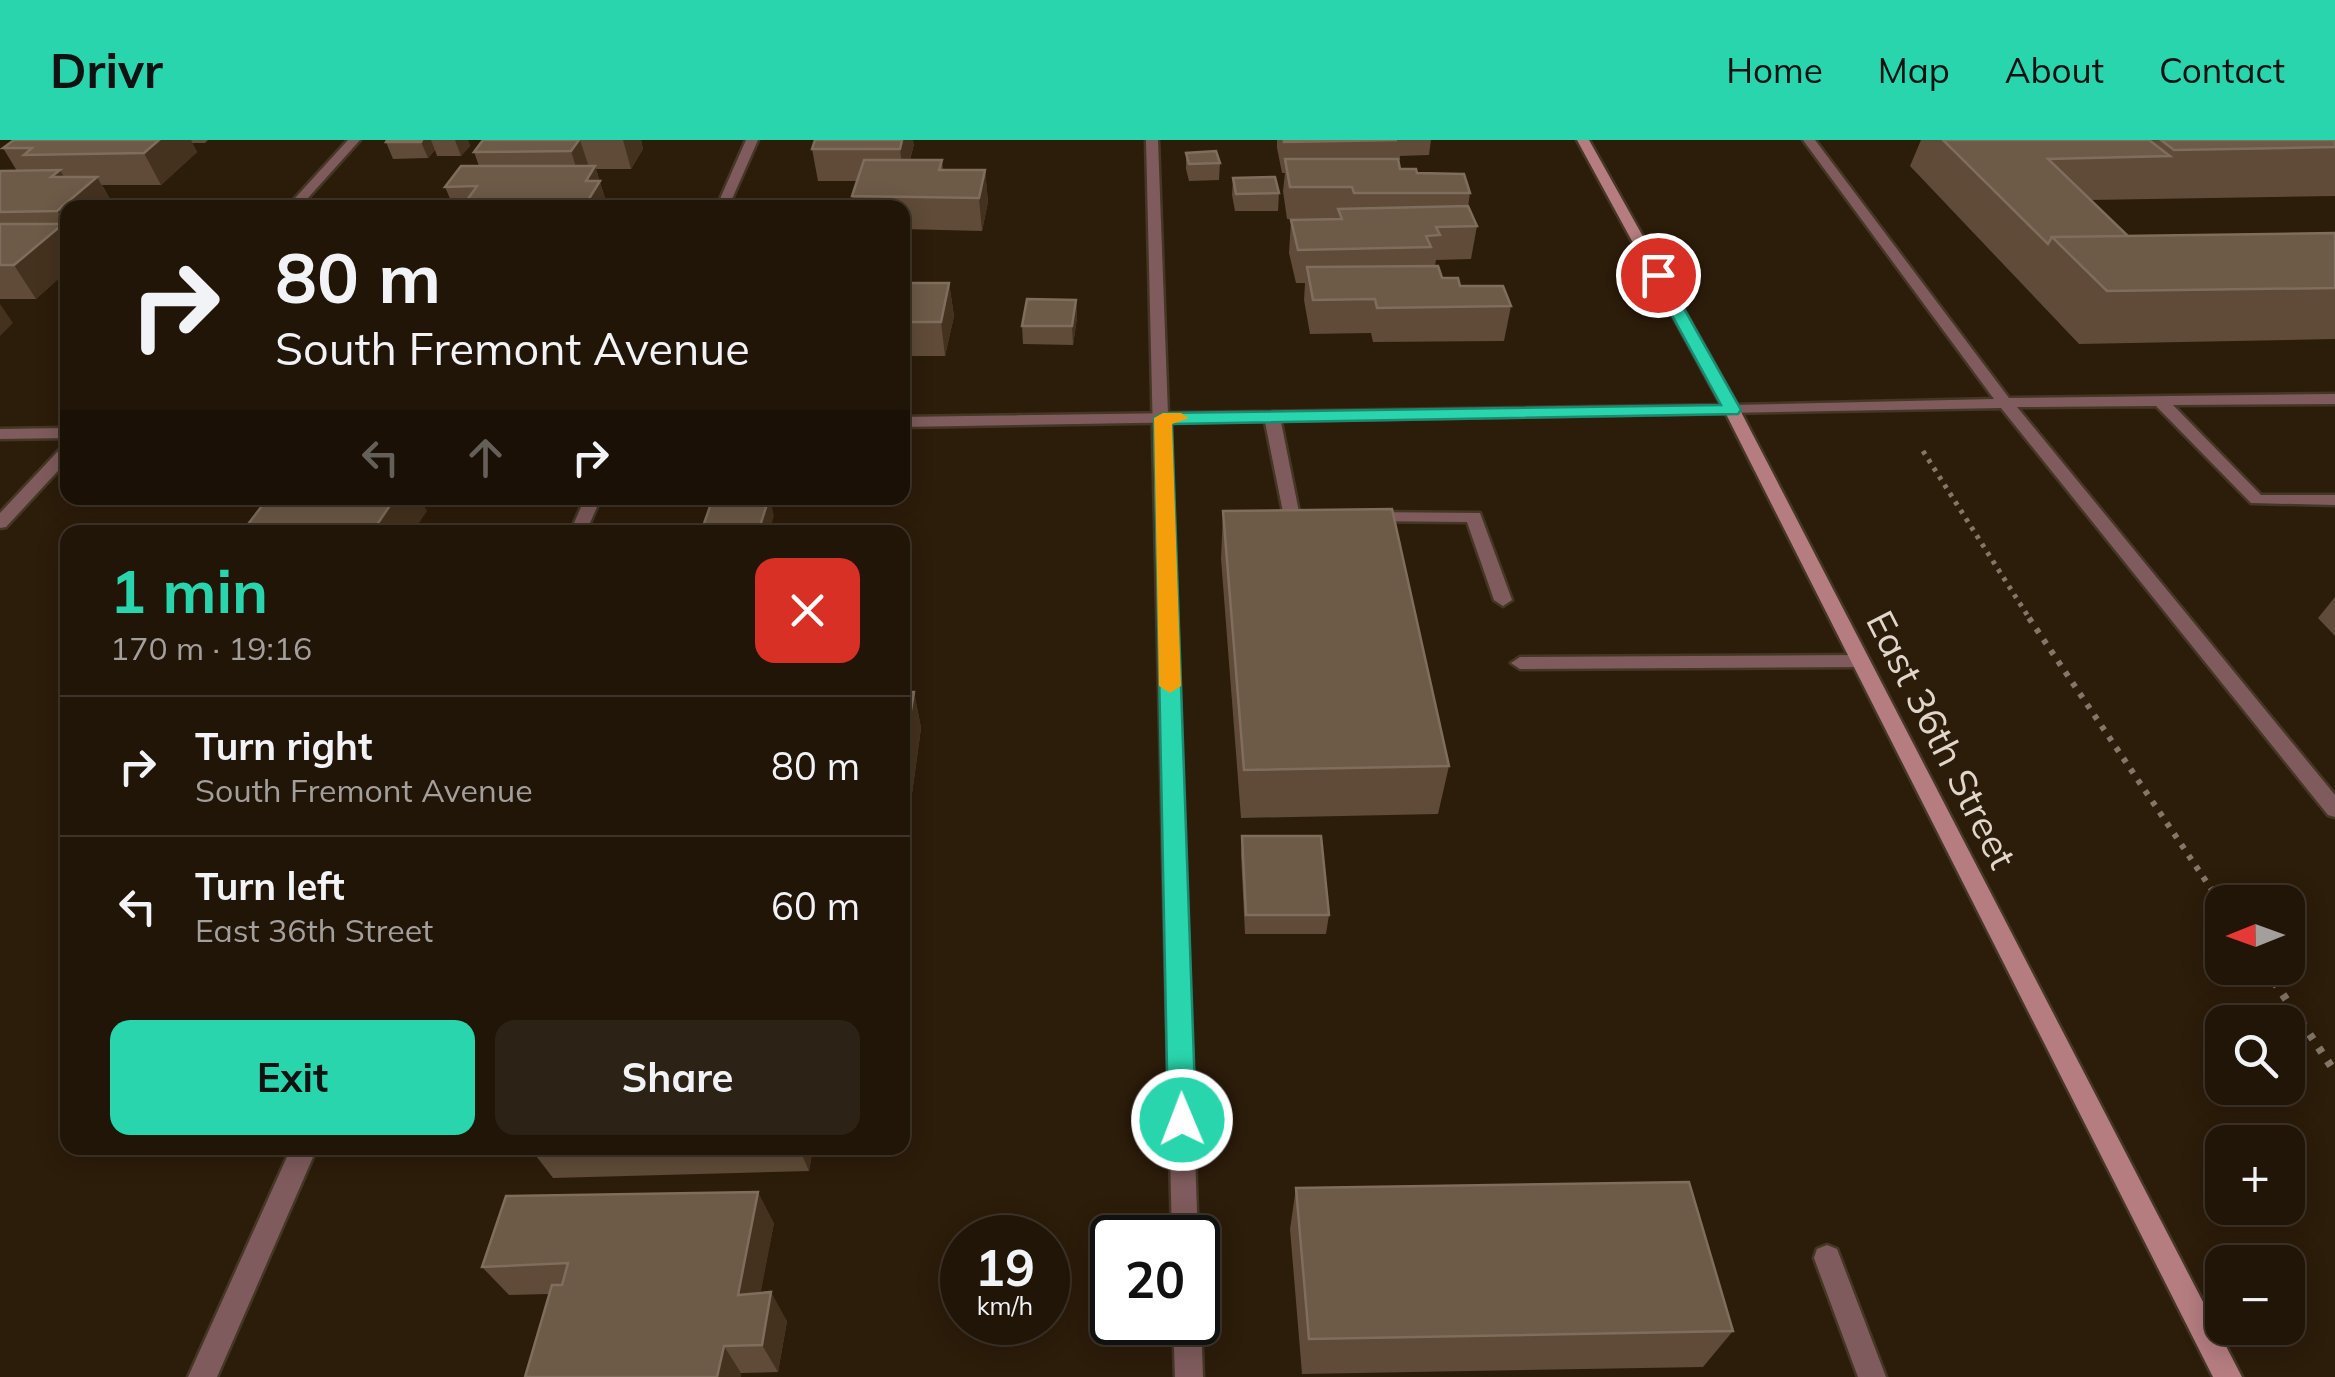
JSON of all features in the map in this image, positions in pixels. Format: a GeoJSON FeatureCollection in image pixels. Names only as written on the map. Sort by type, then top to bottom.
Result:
{"type":"FeatureCollection","features":[{"type":"Feature","properties":{"kind":"main road","name":"East 36th Street"},"geometry":{"type":"LineString","coordinates":[[1583,140],[1732,410],[2228,1377]]}},
{"type":"Feature","properties":{"kind":"street"},"geometry":{"type":"LineString","coordinates":[[299,200],[354,140]]}},
{"type":"Feature","properties":{"kind":"street"},"geometry":{"type":"LineString","coordinates":[[726,200],[752,140]]}},
{"type":"Feature","properties":{"kind":"street"},"geometry":{"type":"LineString","coordinates":[[1152,140],[1184,1215]]}},
{"type":"Feature","properties":{"kind":"street"},"geometry":{"type":"LineString","coordinates":[[1809,140],[2005,403],[2335,809]]}},
{"type":"Feature","properties":{"kind":"street"},"geometry":{"type":"LineString","coordinates":[[910,422],[2335,398]]}},
{"type":"Feature","properties":{"kind":"street"},"geometry":{"type":"LineString","coordinates":[[2160,400],[2257,500],[2335,500]]}},
{"type":"Feature","properties":{"kind":"street"},"geometry":{"type":"LineString","coordinates":[[1272,417],[1292,517],[1474,517],[1504,600]]}},
{"type":"Feature","properties":{"kind":"street"},"geometry":{"type":"LineString","coordinates":[[0,434],[60,433]]}},
{"type":"Feature","properties":{"kind":"street"},"geometry":{"type":"LineString","coordinates":[[0,523],[60,459]]}},
{"type":"Feature","properties":{"kind":"street"},"geometry":{"type":"LineString","coordinates":[[1520,663],[1861,660]]}},
{"type":"Feature","properties":{"kind":"street"},"geometry":{"type":"LineString","coordinates":[[202,1377],[301,1155]]}},
{"type":"Feature","properties":{"kind":"street"},"geometry":{"type":"LineString","coordinates":[[1827,1258],[1872,1377]]}},
{"type":"Feature","properties":{"kind":"street"},"geometry":{"type":"LineString","coordinates":[[1188,1345],[1189,1377]]}},
{"type":"Feature","properties":{"kind":"path"},"geometry":{"type":"LineString","coordinates":[[1922,449],[1969,529],[2209,885]]}},
{"type":"Feature","properties":{"kind":"path"},"geometry":{"type":"LineString","coordinates":[[2276,985],[2335,1072]]}},
{"type":"Feature","properties":{"kind":"building"},"geometry":{"type":"Polygon","coordinates":[[[14,140],[159,140],[144,153],[24,155],[32,148],[3,148],[14,140]]]}},
{"type":"Feature","properties":{"kind":"building"},"geometry":{"type":"Polygon","coordinates":[[[387,140],[422,140],[386,142],[387,140]]]}},
{"type":"Feature","properties":{"kind":"building"},"geometry":{"type":"Polygon","coordinates":[[[483,140],[579,140],[571,151],[474,152],[483,140]]]}},
{"type":"Feature","properties":{"kind":"building"},"geometry":{"type":"Polygon","coordinates":[[[815,140],[902,140],[900,149],[812,149],[815,140]]]}},
{"type":"Feature","properties":{"kind":"building"},"geometry":{"type":"Polygon","coordinates":[[[1284,140],[1397,140],[1284,142],[1284,140]]]}},
{"type":"Feature","properties":{"kind":"building"},"geometry":{"type":"Polygon","coordinates":[[[1943,140],[2149,140],[2170,156],[2048,159],[2128,236],[2052,237],[2048,244],[1943,140]]]}},
{"type":"Feature","properties":{"kind":"building"},"geometry":{"type":"Polygon","coordinates":[[[2161,140],[2335,140],[2335,147],[2174,150],[2161,140]]]}},
{"type":"Feature","properties":{"kind":"building"},"geometry":{"type":"Polygon","coordinates":[[[1216,151],[1220,163],[1189,164],[1186,153],[1216,151]]]}},
{"type":"Feature","properties":{"kind":"building"},"geometry":{"type":"Polygon","coordinates":[[[1285,159],[1398,159],[1400,169],[1416,169],[1417,173],[1464,174],[1470,193],[1354,193],[1352,187],[1290,187],[1285,159]]]}},
{"type":"Feature","properties":{"kind":"building"},"geometry":{"type":"Polygon","coordinates":[[[864,160],[942,160],[939,170],[985,170],[979,198],[852,196],[864,160]]]}},
{"type":"Feature","properties":{"kind":"building"},"geometry":{"type":"Polygon","coordinates":[[[461,166],[595,166],[586,181],[600,181],[588,200],[467,200],[477,186],[445,187],[461,166]]]}},
{"type":"Feature","properties":{"kind":"building"},"geometry":{"type":"Polygon","coordinates":[[[60,170],[51,177],[97,177],[70,200],[60,200],[57,211],[0,212],[0,171],[60,170]]]}},
{"type":"Feature","properties":{"kind":"building"},"geometry":{"type":"Polygon","coordinates":[[[1275,177],[1279,193],[1236,194],[1233,178],[1275,177]]]}},
{"type":"Feature","properties":{"kind":"building"},"geometry":{"type":"Polygon","coordinates":[[[1468,206],[1477,226],[1436,227],[1440,235],[1426,236],[1431,247],[1298,250],[1291,220],[1342,219],[1338,209],[1468,206]]]}},
{"type":"Feature","properties":{"kind":"building"},"geometry":{"type":"Polygon","coordinates":[[[0,224],[60,224],[14,265],[0,265],[0,224]]]}},
{"type":"Feature","properties":{"kind":"building"},"geometry":{"type":"Polygon","coordinates":[[[2335,233],[2335,288],[2107,291],[2052,237],[2335,233]]]}},
{"type":"Feature","properties":{"kind":"building"},"geometry":{"type":"Polygon","coordinates":[[[1438,266],[1442,278],[1458,278],[1460,286],[1503,286],[1511,306],[1377,308],[1375,299],[1313,300],[1307,267],[1438,266]]]}},
{"type":"Feature","properties":{"kind":"building"},"geometry":{"type":"Polygon","coordinates":[[[910,283],[949,283],[941,322],[910,322],[910,283]]]}},
{"type":"Feature","properties":{"kind":"building"},"geometry":{"type":"Polygon","coordinates":[[[1027,299],[1076,300],[1072,326],[1022,326],[1027,299]]]}},
{"type":"Feature","properties":{"kind":"building"},"geometry":{"type":"Polygon","coordinates":[[[263,505],[390,505],[377,525],[247,525],[263,505]]]}},
{"type":"Feature","properties":{"kind":"building"},"geometry":{"type":"Polygon","coordinates":[[[711,505],[767,505],[760,525],[703,525],[711,505]]]}},
{"type":"Feature","properties":{"kind":"building"},"geometry":{"type":"Polygon","coordinates":[[[1392,509],[1449,766],[1244,770],[1223,511],[1392,509]]]}},
{"type":"Feature","properties":{"kind":"building"},"geometry":{"type":"Polygon","coordinates":[[[1242,836],[1321,836],[1329,915],[1246,915],[1242,836]]]}},
{"type":"Feature","properties":{"kind":"building"},"geometry":{"type":"Polygon","coordinates":[[[1689,1182],[1733,1331],[1309,1339],[1296,1188],[1689,1182]]]}},
{"type":"Feature","properties":{"kind":"building"},"geometry":{"type":"Polygon","coordinates":[[[758,1192],[738,1295],[771,1292],[762,1345],[724,1346],[717,1377],[525,1377],[552,1285],[562,1285],[568,1263],[482,1267],[506,1196],[758,1192]]]}},
{"type":"Feature","properties":{"kind":"slow traffic"},"geometry":{"type":"LineString","coordinates":[[1170,686],[1163,418],[1181,418]]}},
{"type":"Feature","properties":{"kind":"route"},"geometry":{"type":"LineString","coordinates":[[1182,1120],[1163,418],[1732,410],[1658,275]]}}]}
